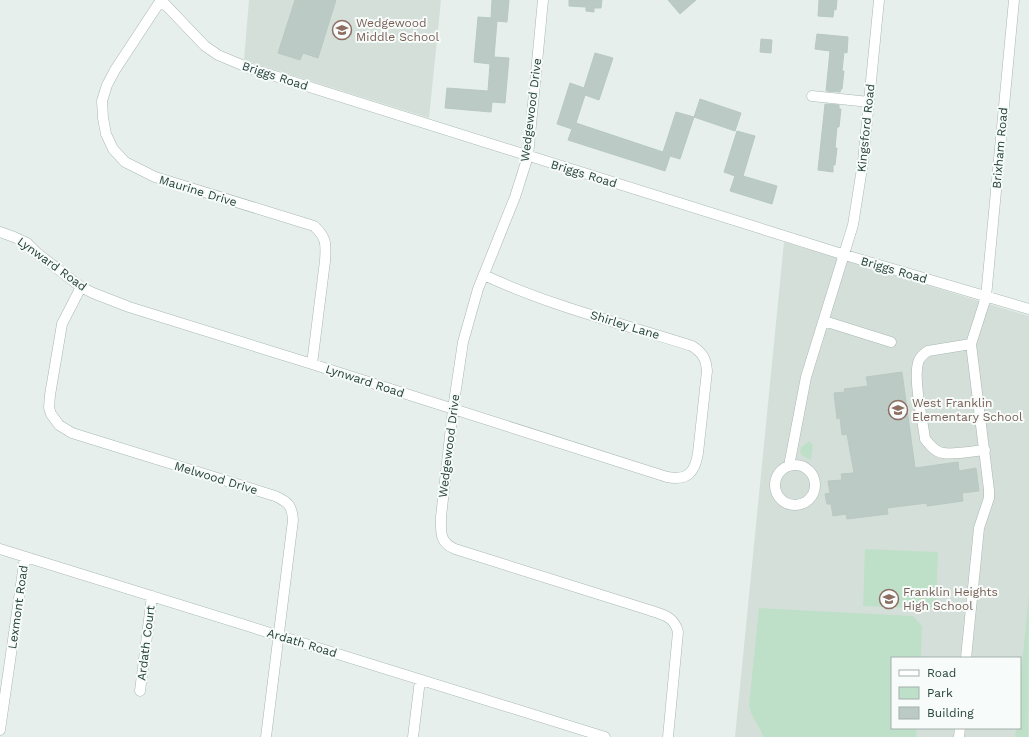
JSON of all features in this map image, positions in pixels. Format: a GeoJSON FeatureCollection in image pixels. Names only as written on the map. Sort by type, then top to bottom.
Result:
{"type":"FeatureCollection","features":[{"type":"Feature","properties":{"kind":"street","name":"Briggs Road"},"geometry":{"type":"LineString","coordinates":[[161,0],[205,46],[218,55],[236,63],[845,255],[1029,309]]}},
{"type":"Feature","properties":{"kind":"street","name":"Maurine Drive"},"geometry":{"type":"LineString","coordinates":[[161,0],[115,70],[107,85],[102,101],[102,118],[106,134],[114,149],[125,162],[155,177],[314,226],[322,233],[326,247],[325,261],[312,364]]}},
{"type":"Feature","properties":{"kind":"street","name":"Wedgewood Drive"},"geometry":{"type":"LineString","coordinates":[[543,0],[528,156],[515,197],[478,290],[463,342],[453,409],[441,516],[441,534],[443,541],[448,546],[455,549],[649,610],[672,620],[676,625],[678,632],[668,737]]}},
{"type":"Feature","properties":{"kind":"street","name":"Kingsford Road"},"geometry":{"type":"LineString","coordinates":[[788,466],[806,377],[845,255],[853,225],[863,162],[879,0]]}},
{"type":"Feature","properties":{"kind":"street","name":"Brixham Road"},"geometry":{"type":"LineString","coordinates":[[971,344],[986,297],[1014,0]]}},
{"type":"Feature","properties":{"kind":"street"},"geometry":{"type":"LineString","coordinates":[[812,96],[869,102]]}},
{"type":"Feature","properties":{"kind":"street","name":"Lynward Road"},"geometry":{"type":"LineString","coordinates":[[0,232],[27,243],[37,253],[81,287],[93,294],[129,308],[312,364],[553,442],[674,479],[686,477],[694,469],[697,461],[702,419]]}},
{"type":"Feature","properties":{"kind":"street","name":"Shirley Lane"},"geometry":{"type":"LineString","coordinates":[[484,275],[532,296],[692,346],[697,349],[704,357],[706,362],[702,419]]}},
{"type":"Feature","properties":{"kind":"street","name":"Melwood Drive"},"geometry":{"type":"LineString","coordinates":[[81,287],[62,324],[50,395],[49,408],[58,425],[72,433],[275,496],[285,500],[291,509],[293,520],[266,737]]}},
{"type":"Feature","properties":{"kind":"street"},"geometry":{"type":"LineString","coordinates":[[824,321],[891,342]]}},
{"type":"Feature","properties":{"kind":"street"},"geometry":{"type":"LineString","coordinates":[[966,657],[979,528],[989,498],[988,472],[971,344],[928,351],[919,360],[917,371],[917,388],[926,439],[930,446],[943,454],[985,450]]}},
{"type":"Feature","properties":{"kind":"street","name":"Ardath Road"},"geometry":{"type":"LineString","coordinates":[[0,549],[605,737]]}},
{"type":"Feature","properties":{"kind":"street","name":"Lexmont Road"},"geometry":{"type":"LineString","coordinates":[[0,730],[25,557]]}},
{"type":"Feature","properties":{"kind":"street","name":"Ardath Court"},"geometry":{"type":"LineString","coordinates":[[140,690],[152,596]]}},
{"type":"Feature","properties":{"kind":"street"},"geometry":{"type":"LineString","coordinates":[[413,737],[420,680]]}},
{"type":"Feature","properties":{"kind":"shaded area","name":"Wedgewood Middle School"},"geometry":{"type":"Polygon","coordinates":[[[249,0],[441,0],[429,118],[244,60],[249,0]]]}},
{"type":"Feature","properties":{"kind":"shaded area"},"geometry":{"type":"Polygon","coordinates":[[[784,242],[1029,316],[1029,737],[735,737],[784,242]]]}},
{"type":"Feature","properties":{"kind":"green space"},"geometry":{"type":"Polygon","coordinates":[[[809,441],[813,445],[811,460],[800,453],[801,447],[809,441]]]}},
{"type":"Feature","properties":{"kind":"green space"},"geometry":{"type":"Polygon","coordinates":[[[865,549],[938,552],[936,609],[863,606],[865,549]]]}},
{"type":"Feature","properties":{"kind":"green space"},"geometry":{"type":"Polygon","coordinates":[[[1029,593],[1028,737],[1015,737],[1016,729],[1021,729],[1021,674],[1029,593]]]}},
{"type":"Feature","properties":{"kind":"green space"},"geometry":{"type":"Polygon","coordinates":[[[759,608],[913,616],[922,626],[921,657],[891,657],[891,729],[917,729],[916,737],[764,737],[751,713],[749,705],[759,608]]]}},
{"type":"Feature","properties":{"kind":"building"},"geometry":{"type":"Polygon","coordinates":[[[295,0],[336,0],[318,58],[303,53],[300,60],[278,53],[295,0]]]}},
{"type":"Feature","properties":{"kind":"building"},"geometry":{"type":"Polygon","coordinates":[[[492,0],[509,0],[507,22],[497,21],[494,57],[509,58],[505,103],[492,102],[491,112],[445,108],[447,88],[488,91],[490,64],[474,62],[478,17],[491,18],[492,0]]]}},
{"type":"Feature","properties":{"kind":"building"},"geometry":{"type":"Polygon","coordinates":[[[569,0],[602,0],[601,8],[594,8],[594,12],[586,11],[586,7],[569,6],[569,0]]]}},
{"type":"Feature","properties":{"kind":"building"},"geometry":{"type":"Polygon","coordinates":[[[668,0],[696,0],[680,14],[668,0]]]}},
{"type":"Feature","properties":{"kind":"building"},"geometry":{"type":"Polygon","coordinates":[[[819,0],[837,0],[836,10],[834,9],[833,17],[818,16],[819,0]]]}},
{"type":"Feature","properties":{"kind":"building"},"geometry":{"type":"Polygon","coordinates":[[[817,34],[848,37],[847,53],[844,52],[842,71],[844,71],[842,89],[840,92],[826,91],[830,51],[815,49],[817,34]]]}},
{"type":"Feature","properties":{"kind":"building"},"geometry":{"type":"Polygon","coordinates":[[[761,39],[772,40],[771,53],[760,52],[761,39]]]}},
{"type":"Feature","properties":{"kind":"building"},"geometry":{"type":"Polygon","coordinates":[[[595,53],[613,58],[599,100],[585,95],[576,123],[663,152],[676,112],[694,117],[680,159],[670,156],[665,171],[568,140],[572,129],[557,124],[570,83],[584,88],[595,53]]]}},
{"type":"Feature","properties":{"kind":"building"},"geometry":{"type":"Polygon","coordinates":[[[700,99],[741,113],[735,131],[694,117],[700,99]]]}},
{"type":"Feature","properties":{"kind":"building"},"geometry":{"type":"Polygon","coordinates":[[[825,104],[839,105],[839,109],[841,109],[839,127],[837,127],[835,148],[837,148],[833,172],[818,170],[825,104]]]}},
{"type":"Feature","properties":{"kind":"building"},"geometry":{"type":"Polygon","coordinates":[[[737,131],[755,136],[743,176],[777,186],[772,204],[730,191],[735,176],[724,172],[737,131]]]}},
{"type":"Feature","properties":{"kind":"building"},"geometry":{"type":"Polygon","coordinates":[[[902,372],[915,468],[958,462],[959,471],[976,468],[979,491],[962,493],[963,501],[927,506],[927,503],[887,508],[888,514],[847,519],[846,514],[833,516],[831,504],[827,504],[825,494],[830,493],[828,481],[842,480],[841,474],[854,473],[847,434],[842,435],[840,418],[837,419],[834,393],[845,392],[844,389],[868,386],[866,377],[902,372]]]}},
{"type":"Feature","properties":{"kind":"place","name":"Wedgewood Middle School"},"geometry":{"type":"Point","coordinates":[342,30]}},
{"type":"Feature","properties":{"kind":"place","name":"West Franklin Elementary School"},"geometry":{"type":"Point","coordinates":[898,410]}},
{"type":"Feature","properties":{"kind":"place","name":"Franklin Heights High School"},"geometry":{"type":"Point","coordinates":[889,599]}}]}
